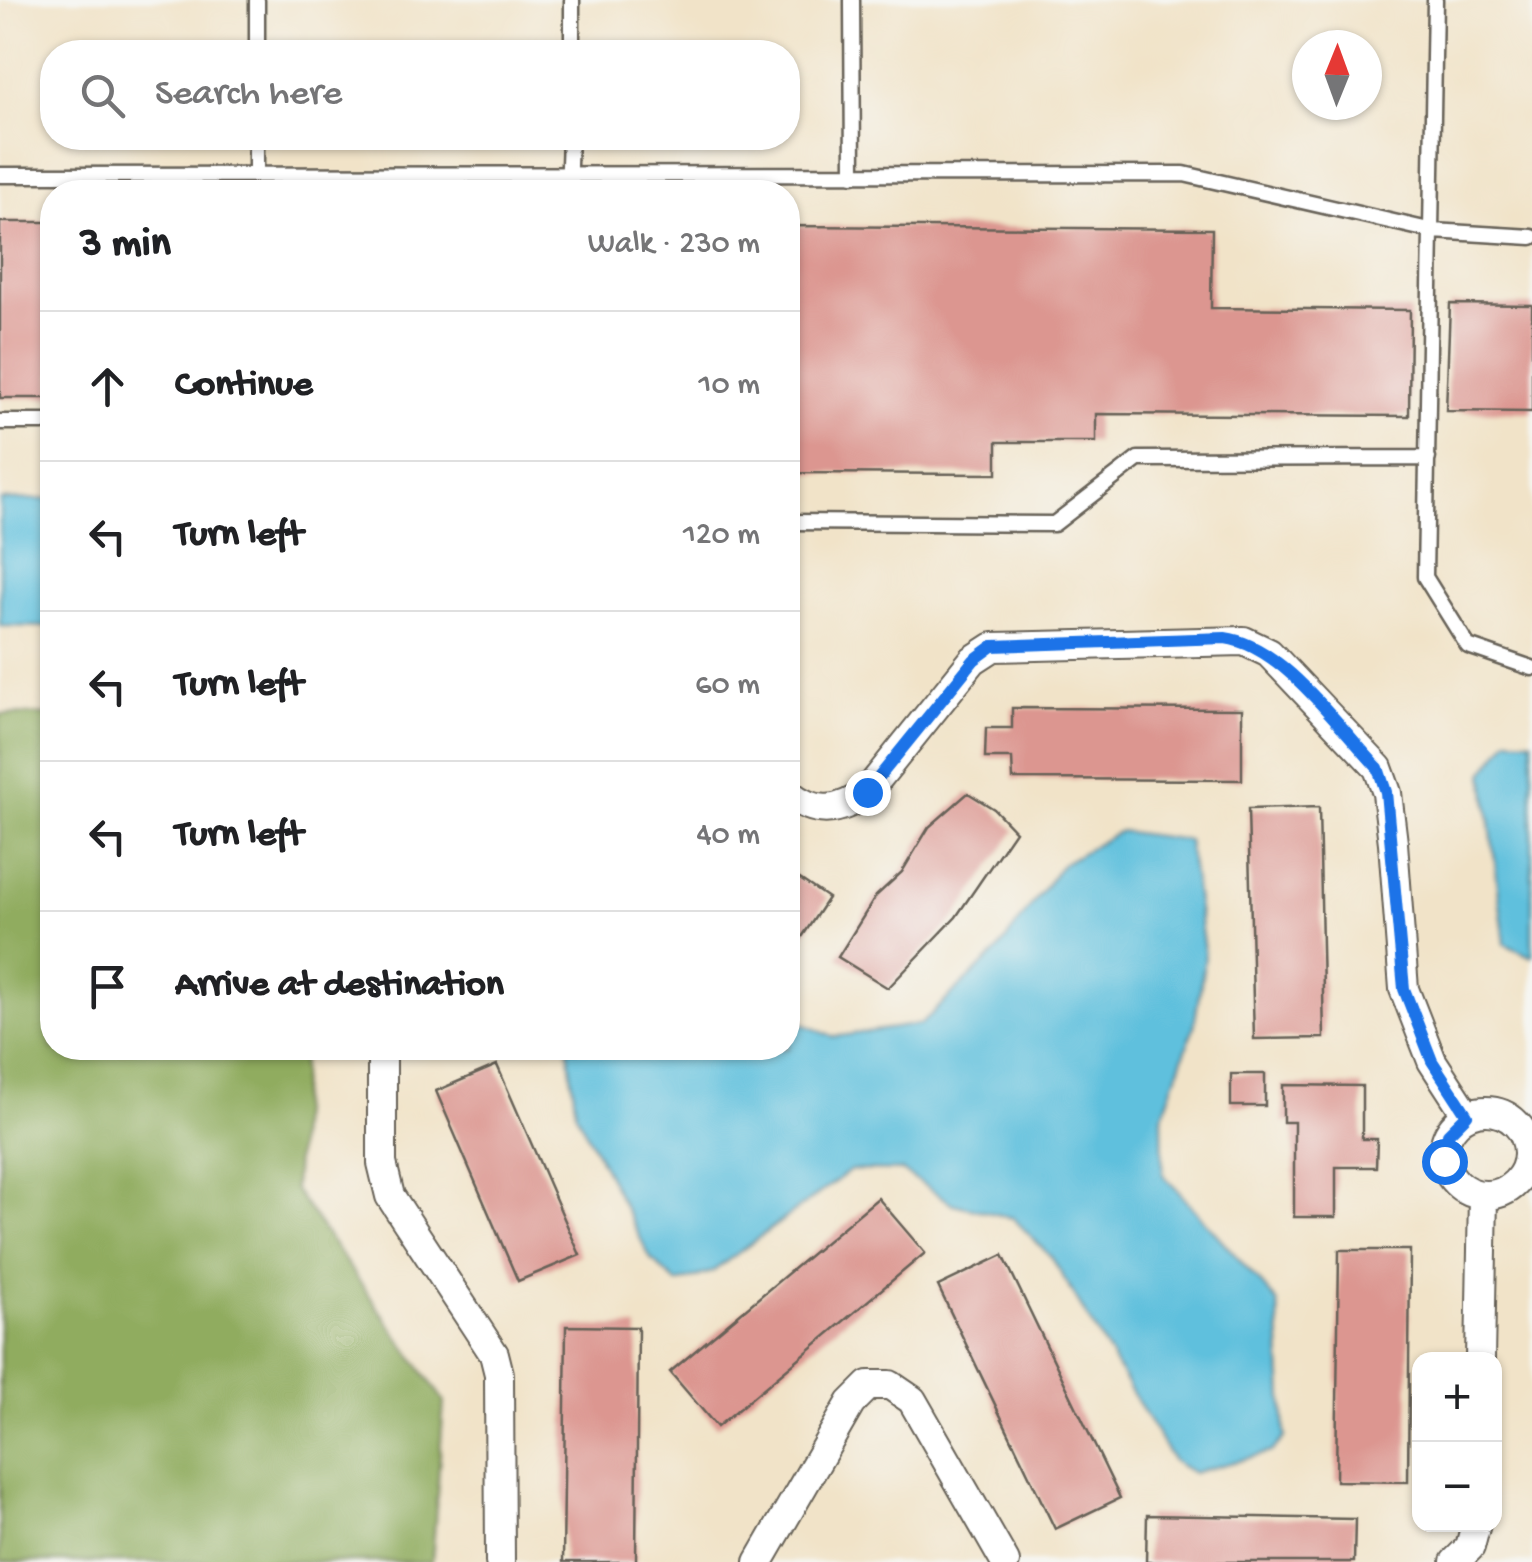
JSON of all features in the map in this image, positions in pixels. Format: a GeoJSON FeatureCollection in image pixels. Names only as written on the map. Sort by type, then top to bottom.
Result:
{"type":"FeatureCollection","features":[{"type":"Feature","properties":{"kind":"street"},"geometry":{"type":"LineString","coordinates":[[800,798],[821,808],[845,808],[867,792],[974,660],[993,646],[1244,640],[1269,653],[1378,768],[1386,792],[1393,843],[1404,989],[1432,1061],[1467,1115]]}},
{"type":"Feature","properties":{"kind":"street"},"geometry":{"type":"LineString","coordinates":[[382,1060],[382,1163],[390,1196],[494,1354],[500,1374],[500,1562]]}},
{"type":"Feature","properties":{"kind":"street"},"geometry":{"type":"LineString","coordinates":[[1492,1110],[1524,1118],[1528,1172],[1506,1190],[1483,1195],[1458,1184],[1444,1161],[1448,1134],[1467,1115],[1492,1110]]}},
{"type":"Feature","properties":{"kind":"street"},"geometry":{"type":"LineString","coordinates":[[1480,1352],[1483,1195]]}},
{"type":"Feature","properties":{"kind":"street"},"geometry":{"type":"LineString","coordinates":[[759,1562],[851,1402],[869,1385],[890,1386],[912,1400],[1006,1562]]}},
{"type":"Feature","properties":{"kind":"street"},"geometry":{"type":"LineString","coordinates":[[1455,1562],[1470,1547],[1474,1532]]}},
{"type":"Feature","properties":{"kind":"lane"},"geometry":{"type":"LineString","coordinates":[[257,0],[257,40]]}},
{"type":"Feature","properties":{"kind":"lane"},"geometry":{"type":"LineString","coordinates":[[572,0],[572,40]]}},
{"type":"Feature","properties":{"kind":"lane"},"geometry":{"type":"LineString","coordinates":[[852,0],[853,175]]}},
{"type":"Feature","properties":{"kind":"lane"},"geometry":{"type":"LineString","coordinates":[[1434,0],[1425,578],[1468,646],[1532,668]]}},
{"type":"Feature","properties":{"kind":"lane"},"geometry":{"type":"LineString","coordinates":[[256,150],[256,174]]}},
{"type":"Feature","properties":{"kind":"lane"},"geometry":{"type":"LineString","coordinates":[[569,180],[570,150]]}},
{"type":"Feature","properties":{"kind":"lane"},"geometry":{"type":"LineString","coordinates":[[0,175],[570,171],[1184,174],[1433,232],[1532,237]]}},
{"type":"Feature","properties":{"kind":"lane"},"geometry":{"type":"LineString","coordinates":[[0,422],[40,422]]}},
{"type":"Feature","properties":{"kind":"lane"},"geometry":{"type":"LineString","coordinates":[[800,522],[1054,524],[1138,459],[1428,458]]}},
{"type":"Feature","properties":{"kind":"green space"},"geometry":{"type":"Polygon","coordinates":[[[0,714],[40,715],[40,1060],[302,1060],[294,1189],[444,1401],[432,1562],[0,1562],[0,714]]]}},
{"type":"Feature","properties":{"kind":"water"},"geometry":{"type":"Polygon","coordinates":[[[40,499],[40,627],[0,626],[0,500],[40,499]]]}},
{"type":"Feature","properties":{"kind":"water"},"geometry":{"type":"Polygon","coordinates":[[[1509,739],[1532,740],[1532,957],[1505,944],[1484,773],[1509,739]]]}},
{"type":"Feature","properties":{"kind":"water"},"geometry":{"type":"Polygon","coordinates":[[[1120,831],[1188,840],[1205,957],[1194,1027],[1162,1117],[1163,1174],[1278,1303],[1285,1437],[1271,1452],[1193,1473],[1173,1461],[1052,1258],[1013,1218],[953,1204],[902,1171],[851,1170],[712,1272],[677,1283],[651,1259],[576,1113],[569,1060],[800,1060],[800,1022],[833,1037],[921,1024],[997,952],[1062,864],[1120,831]]]}},
{"type":"Feature","properties":{"kind":"building"},"geometry":{"type":"Polygon","coordinates":[[[0,222],[40,222],[40,398],[0,398],[0,222]]]}},
{"type":"Feature","properties":{"kind":"building"},"geometry":{"type":"Polygon","coordinates":[[[800,226],[1212,229],[1211,308],[1410,310],[1409,416],[1096,414],[1096,442],[997,442],[997,474],[800,473],[800,226]]]}},
{"type":"Feature","properties":{"kind":"building"},"geometry":{"type":"Polygon","coordinates":[[[1450,304],[1532,305],[1532,412],[1446,411],[1450,304]]]}},
{"type":"Feature","properties":{"kind":"building"},"geometry":{"type":"Polygon","coordinates":[[[1012,708],[1242,709],[1242,780],[1013,779],[1012,758],[985,758],[986,728],[1012,728],[1012,708]]]}},
{"type":"Feature","properties":{"kind":"building"},"geometry":{"type":"Polygon","coordinates":[[[968,793],[994,809],[1015,831],[956,917],[888,988],[838,957],[876,896],[902,872],[929,827],[968,793]]]}},
{"type":"Feature","properties":{"kind":"building"},"geometry":{"type":"Polygon","coordinates":[[[1319,807],[1324,1038],[1254,1039],[1248,809],[1319,807]]]}},
{"type":"Feature","properties":{"kind":"building"},"geometry":{"type":"Polygon","coordinates":[[[800,879],[828,898],[800,940],[800,879]]]}},
{"type":"Feature","properties":{"kind":"building"},"geometry":{"type":"Polygon","coordinates":[[[497,1065],[580,1255],[518,1281],[436,1091],[497,1065]]]}},
{"type":"Feature","properties":{"kind":"building"},"geometry":{"type":"Polygon","coordinates":[[[1231,1074],[1265,1074],[1265,1106],[1231,1106],[1231,1074]]]}},
{"type":"Feature","properties":{"kind":"building"},"geometry":{"type":"Polygon","coordinates":[[[1283,1085],[1362,1086],[1362,1139],[1377,1139],[1376,1167],[1336,1167],[1336,1217],[1294,1217],[1294,1122],[1283,1122],[1283,1085]]]}},
{"type":"Feature","properties":{"kind":"building"},"geometry":{"type":"Polygon","coordinates":[[[878,1198],[925,1253],[717,1427],[670,1372],[878,1198]]]}},
{"type":"Feature","properties":{"kind":"building"},"geometry":{"type":"Polygon","coordinates":[[[1339,1250],[1410,1250],[1408,1482],[1336,1481],[1339,1250]]]}},
{"type":"Feature","properties":{"kind":"building"},"geometry":{"type":"Polygon","coordinates":[[[1003,1255],[1120,1498],[1055,1529],[938,1286],[1003,1255]]]}},
{"type":"Feature","properties":{"kind":"building"},"geometry":{"type":"Polygon","coordinates":[[[566,1326],[638,1327],[636,1562],[563,1562],[566,1326]]]}},
{"type":"Feature","properties":{"kind":"building"},"geometry":{"type":"Polygon","coordinates":[[[1147,1515],[1355,1519],[1354,1562],[1146,1562],[1147,1515]]]}},
{"type":"Feature","properties":{"kind":"route"},"geometry":{"type":"LineString","coordinates":[[867,792],[974,660],[993,646],[1225,638],[1244,640],[1269,653],[1378,768],[1386,792],[1393,843],[1404,989],[1432,1061],[1467,1115],[1448,1134],[1444,1161]]}}]}
